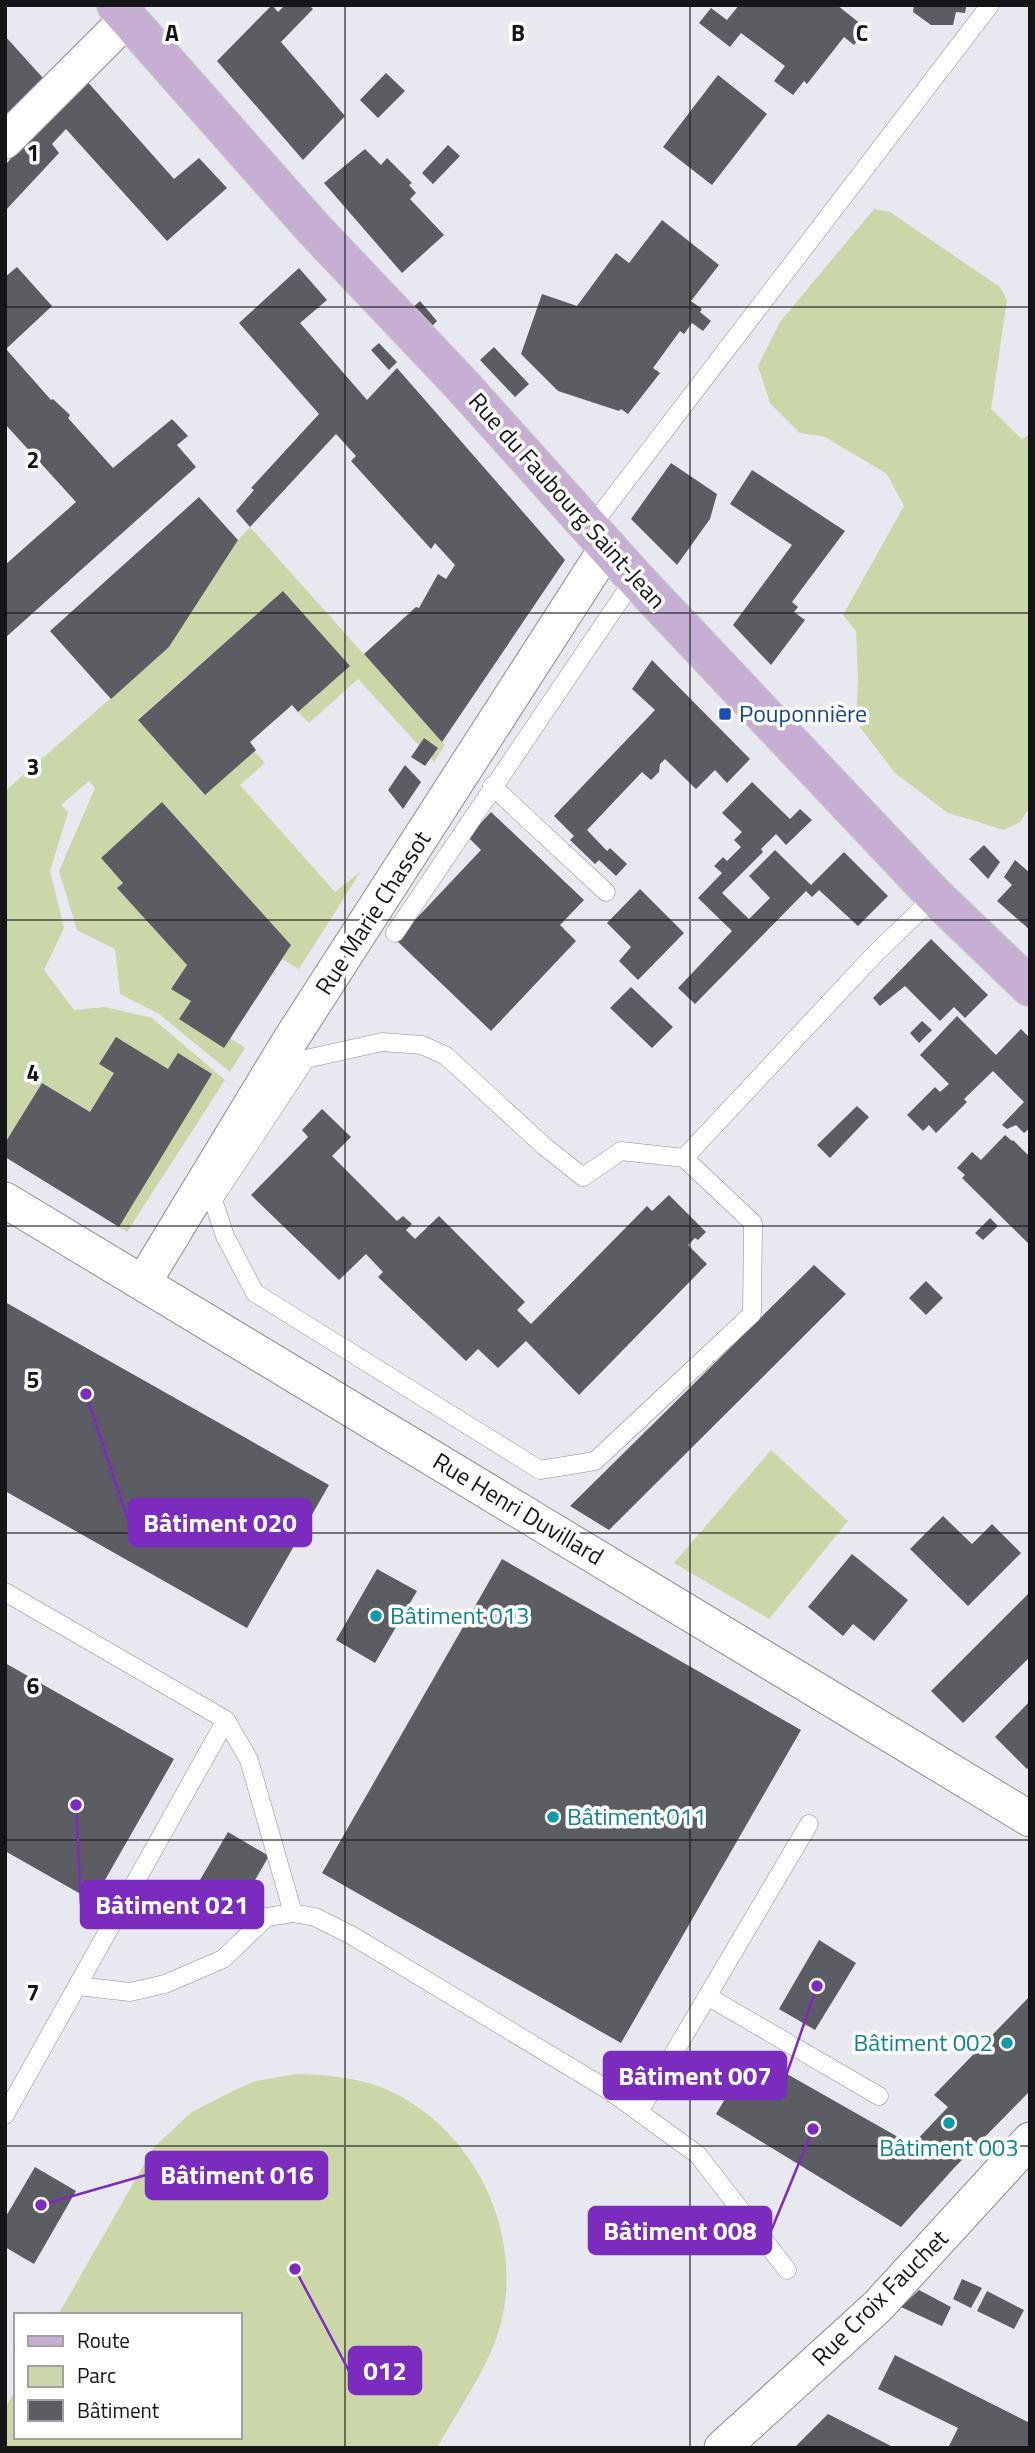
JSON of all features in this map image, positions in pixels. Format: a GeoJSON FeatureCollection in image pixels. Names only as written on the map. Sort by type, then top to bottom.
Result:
{"type":"FeatureCollection","features":[{"type":"Feature","properties":{"kind":"main road","name":"Rue du Faubourg Saint-Jean"},"geometry":{"type":"LineString","coordinates":[[127,17],[313,228],[461,384],[635,578],[936,896],[1030,987]]}},
{"type":"Feature","properties":{"kind":"street"},"geometry":{"type":"LineString","coordinates":[[5,141],[127,17]]}},
{"type":"Feature","properties":{"kind":"street","name":"Rue Marie Chassot"},"geometry":{"type":"LineString","coordinates":[[142,1283],[601,538]]}},
{"type":"Feature","properties":{"kind":"street","name":"Rue Henri Duvillard"},"geometry":{"type":"LineString","coordinates":[[5,1200],[1030,1819]]}},
{"type":"Feature","properties":{"kind":"street","name":"Rue Croix Fauchet"},"geometry":{"type":"LineString","coordinates":[[722,2448],[877,2307],[1030,2140]]}},
{"type":"Feature","properties":{"kind":"lane"},"geometry":{"type":"LineString","coordinates":[[601,538],[600,515],[990,5]]}},
{"type":"Feature","properties":{"kind":"lane"},"geometry":{"type":"LineString","coordinates":[[395,933],[635,578]]}},
{"type":"Feature","properties":{"kind":"lane"},"geometry":{"type":"LineString","coordinates":[[492,786],[606,892]]}},
{"type":"Feature","properties":{"kind":"lane"},"geometry":{"type":"LineString","coordinates":[[684,1158],[875,954],[936,896]]}},
{"type":"Feature","properties":{"kind":"lane"},"geometry":{"type":"LineString","coordinates":[[382,1041],[422,1045],[446,1056],[544,1146],[583,1177],[621,1152],[684,1158],[753,1223],[752,1314],[594,1461],[540,1470],[255,1293],[225,1236],[213,1200],[306,1059],[382,1041]]}},
{"type":"Feature","properties":{"kind":"lane"},"geometry":{"type":"LineString","coordinates":[[5,1592],[226,1720],[248,1760],[293,1913]]}},
{"type":"Feature","properties":{"kind":"lane"},"geometry":{"type":"LineString","coordinates":[[5,2115],[226,1720]]}},
{"type":"Feature","properties":{"kind":"lane"},"geometry":{"type":"LineString","coordinates":[[639,2112],[809,1824]]}},
{"type":"Feature","properties":{"kind":"lane"},"geometry":{"type":"LineString","coordinates":[[78,1986],[130,1992],[165,1984],[223,1959],[267,1917],[293,1913],[315,1917],[351,1935],[610,2091],[698,2155],[787,2270]]}},
{"type":"Feature","properties":{"kind":"lane"},"geometry":{"type":"LineString","coordinates":[[707,1996],[879,2096]]}},
{"type":"Feature","properties":{"kind":"green space"},"geometry":{"type":"Polygon","coordinates":[[[874,209],[890,212],[1000,287],[1007,300],[991,409],[1022,439],[1030,434],[1030,807],[1020,822],[1004,830],[948,813],[895,773],[856,722],[856,631],[843,615],[904,506],[887,474],[825,437],[800,433],[770,403],[758,366],[780,322],[874,209]]]}},
{"type":"Feature","properties":{"kind":"green space"},"geometry":{"type":"Polygon","coordinates":[[[250,527],[445,745],[434,762],[358,679],[309,723],[298,712],[350,666],[283,591],[138,719],[204,795],[254,751],[265,763],[240,785],[335,892],[361,871],[299,969],[282,959],[290,944],[163,803],[101,858],[123,883],[118,888],[187,965],[171,988],[191,1001],[180,1019],[230,1038],[245,1048],[230,1072],[159,1014],[120,994],[115,949],[77,930],[59,871],[95,788],[89,781],[61,805],[68,812],[50,871],[64,928],[44,970],[74,1010],[105,1007],[152,1018],[225,1080],[127,1232],[119,1227],[202,1090],[90,1112],[42,1083],[5,1143],[5,791],[169,647],[238,540],[250,527]]]}},
{"type":"Feature","properties":{"kind":"green space"},"geometry":{"type":"Polygon","coordinates":[[[771,1450],[848,1521],[769,1619],[674,1563],[771,1450]]]}},
{"type":"Feature","properties":{"kind":"green space"},"geometry":{"type":"Polygon","coordinates":[[[297,2074],[335,2077],[373,2084],[396,2094],[424,2112],[449,2134],[470,2160],[486,2189],[498,2220],[505,2253],[506,2286],[502,2319],[483,2368],[437,2448],[5,2448],[5,2408],[14,2392],[14,2439],[242,2439],[242,2313],[59,2313],[154,2147],[192,2112],[256,2081],[297,2074]]]}},
{"type":"Feature","properties":{"kind":"building"},"geometry":{"type":"Polygon","coordinates":[[[272,5],[278,12],[285,5],[309,5],[313,9],[281,42],[345,116],[303,160],[217,61],[272,5]]]}},
{"type":"Feature","properties":{"kind":"building"},"geometry":{"type":"Polygon","coordinates":[[[739,5],[837,5],[867,29],[854,45],[844,37],[807,84],[804,81],[793,95],[774,81],[785,66],[741,33],[730,47],[699,23],[711,8],[727,20],[739,5]]]}},
{"type":"Feature","properties":{"kind":"building"},"geometry":{"type":"Polygon","coordinates":[[[914,5],[966,5],[966,8],[965,13],[956,12],[953,25],[931,25],[913,12],[914,5]]]}},
{"type":"Feature","properties":{"kind":"building"},"geometry":{"type":"Polygon","coordinates":[[[5,36],[52,88],[5,117],[5,36]]]}},
{"type":"Feature","properties":{"kind":"building"},"geometry":{"type":"Polygon","coordinates":[[[386,73],[405,91],[378,118],[360,100],[386,73]]]}},
{"type":"Feature","properties":{"kind":"building"},"geometry":{"type":"Polygon","coordinates":[[[718,75],[767,114],[712,185],[663,147],[718,75]]]}},
{"type":"Feature","properties":{"kind":"building"},"geometry":{"type":"Polygon","coordinates":[[[85,79],[174,179],[199,158],[227,188],[167,241],[66,129],[52,144],[59,153],[5,211],[5,165],[85,79]]]}},
{"type":"Feature","properties":{"kind":"building"},"geometry":{"type":"Polygon","coordinates":[[[448,145],[460,156],[433,184],[422,173],[448,145]]]}},
{"type":"Feature","properties":{"kind":"building"},"geometry":{"type":"Polygon","coordinates":[[[365,149],[381,165],[387,158],[412,183],[409,185],[416,193],[410,199],[444,235],[402,273],[324,183],[365,149]]]}},
{"type":"Feature","properties":{"kind":"building"},"geometry":{"type":"Polygon","coordinates":[[[662,220],[719,265],[691,301],[702,309],[700,312],[711,321],[703,331],[692,323],[684,334],[680,331],[653,368],[660,373],[628,414],[621,409],[619,411],[558,391],[521,354],[542,294],[577,306],[616,253],[629,263],[662,220]]]}},
{"type":"Feature","properties":{"kind":"building"},"geometry":{"type":"Polygon","coordinates":[[[17,267],[52,306],[6,349],[51,400],[70,415],[68,418],[113,468],[172,419],[188,436],[177,445],[196,467],[5,638],[5,565],[76,502],[5,424],[5,277],[17,267]]]}},
{"type":"Feature","properties":{"kind":"building"},"geometry":{"type":"Polygon","coordinates":[[[299,268],[327,300],[300,323],[367,400],[397,368],[565,560],[442,742],[364,654],[416,607],[419,608],[438,574],[446,579],[455,565],[435,543],[431,549],[351,461],[356,456],[336,434],[250,527],[236,511],[254,490],[251,488],[319,414],[239,323],[299,268]]]}},
{"type":"Feature","properties":{"kind":"building"},"geometry":{"type":"Polygon","coordinates":[[[420,301],[437,321],[430,328],[412,308],[420,301]]]}},
{"type":"Feature","properties":{"kind":"building"},"geometry":{"type":"Polygon","coordinates":[[[379,343],[397,362],[389,370],[371,350],[379,343]]]}},
{"type":"Feature","properties":{"kind":"building"},"geometry":{"type":"Polygon","coordinates":[[[494,347],[529,384],[515,397],[480,360],[494,347]]]}},
{"type":"Feature","properties":{"kind":"building"},"geometry":{"type":"Polygon","coordinates":[[[671,463],[717,494],[710,519],[677,565],[631,519],[671,463]]]}},
{"type":"Feature","properties":{"kind":"building"},"geometry":{"type":"Polygon","coordinates":[[[752,470],[845,531],[792,602],[798,607],[794,612],[805,620],[771,665],[733,625],[792,545],[730,504],[752,470]]]}},
{"type":"Feature","properties":{"kind":"building"},"geometry":{"type":"Polygon","coordinates":[[[199,497],[238,540],[169,647],[111,699],[50,631],[199,497]]]}},
{"type":"Feature","properties":{"kind":"building"},"geometry":{"type":"Polygon","coordinates":[[[283,591],[350,666],[298,712],[292,705],[250,742],[256,750],[205,795],[138,720],[283,591]]]}},
{"type":"Feature","properties":{"kind":"building"},"geometry":{"type":"Polygon","coordinates":[[[652,660],[750,759],[727,783],[715,770],[696,789],[665,759],[660,764],[659,772],[651,780],[642,772],[587,830],[607,851],[610,848],[627,864],[616,876],[599,860],[595,864],[570,840],[574,836],[554,816],[655,710],[632,689],[652,660]]]}},
{"type":"Feature","properties":{"kind":"building"},"geometry":{"type":"Polygon","coordinates":[[[424,738],[438,748],[425,766],[411,757],[424,738]]]}},
{"type":"Feature","properties":{"kind":"building"},"geometry":{"type":"Polygon","coordinates":[[[405,765],[421,782],[403,809],[388,790],[405,765]]]}},
{"type":"Feature","properties":{"kind":"building"},"geometry":{"type":"Polygon","coordinates":[[[752,782],[790,819],[800,809],[812,820],[786,845],[776,834],[761,849],[763,852],[722,893],[749,919],[770,898],[749,876],[775,850],[811,885],[844,852],[888,896],[858,926],[819,890],[812,897],[806,891],[695,1004],[678,988],[732,931],[698,898],[722,873],[714,866],[723,857],[727,861],[741,847],[734,840],[742,832],[722,813],[752,782]]]}},
{"type":"Feature","properties":{"kind":"building"},"geometry":{"type":"Polygon","coordinates":[[[162,802],[291,945],[224,1048],[179,1019],[191,1001],[171,989],[187,965],[117,888],[123,883],[101,858],[162,802]]]}},
{"type":"Feature","properties":{"kind":"building"},"geometry":{"type":"Polygon","coordinates":[[[491,812],[584,900],[560,925],[576,941],[491,1031],[396,940],[481,850],[468,837],[491,812]]]}},
{"type":"Feature","properties":{"kind":"building"},"geometry":{"type":"Polygon","coordinates":[[[984,845],[1000,862],[988,879],[969,859],[984,845]]]}},
{"type":"Feature","properties":{"kind":"building"},"geometry":{"type":"Polygon","coordinates":[[[1015,860],[1030,873],[1030,930],[997,901],[1012,885],[1004,877],[1015,860]]]}},
{"type":"Feature","properties":{"kind":"building"},"geometry":{"type":"Polygon","coordinates":[[[640,889],[684,933],[638,980],[619,961],[631,947],[607,923],[640,889]]]}},
{"type":"Feature","properties":{"kind":"building"},"geometry":{"type":"Polygon","coordinates":[[[931,939],[988,995],[965,1018],[954,1007],[940,1021],[905,986],[880,1006],[873,998],[931,939]]]}},
{"type":"Feature","properties":{"kind":"building"},"geometry":{"type":"Polygon","coordinates":[[[631,987],[673,1027],[652,1048],[610,1008],[631,987]]]}},
{"type":"Feature","properties":{"kind":"building"},"geometry":{"type":"Polygon","coordinates":[[[957,1016],[996,1055],[1021,1029],[1030,1038],[1030,1128],[1024,1133],[1016,1125],[1007,1129],[1002,1125],[1024,1102],[993,1071],[964,1099],[967,1102],[936,1133],[929,1125],[923,1131],[907,1115],[935,1087],[940,1092],[949,1084],[920,1055],[957,1016]]]}},
{"type":"Feature","properties":{"kind":"building"},"geometry":{"type":"Polygon","coordinates":[[[922,1021],[932,1030],[919,1043],[910,1033],[922,1021]]]}},
{"type":"Feature","properties":{"kind":"building"},"geometry":{"type":"Polygon","coordinates":[[[116,1037],[168,1069],[178,1053],[212,1074],[119,1227],[5,1157],[5,1143],[42,1083],[90,1112],[114,1073],[99,1064],[116,1037]]]}},
{"type":"Feature","properties":{"kind":"building"},"geometry":{"type":"Polygon","coordinates":[[[857,1106],[869,1117],[830,1158],[817,1145],[857,1106]]]}},
{"type":"Feature","properties":{"kind":"building"},"geometry":{"type":"Polygon","coordinates":[[[322,1109],[351,1137],[332,1156],[397,1221],[403,1216],[412,1224],[406,1230],[415,1239],[439,1216],[525,1302],[517,1310],[531,1324],[647,1206],[652,1211],[669,1195],[706,1232],[688,1245],[707,1264],[579,1395],[526,1341],[498,1368],[478,1349],[466,1361],[378,1277],[383,1272],[366,1254],[339,1280],[251,1195],[308,1137],[302,1130],[322,1109]]]}},
{"type":"Feature","properties":{"kind":"building"},"geometry":{"type":"Polygon","coordinates":[[[1005,1135],[1030,1157],[1030,1245],[962,1178],[965,1175],[957,1168],[972,1152],[981,1160],[1005,1135]]]}},
{"type":"Feature","properties":{"kind":"building"},"geometry":{"type":"Polygon","coordinates":[[[990,1218],[998,1226],[983,1240],[975,1233],[990,1218]]]}},
{"type":"Feature","properties":{"kind":"building"},"geometry":{"type":"Polygon","coordinates":[[[814,1265],[846,1294],[609,1530],[570,1506],[814,1265]]]}},
{"type":"Feature","properties":{"kind":"building"},"geometry":{"type":"Polygon","coordinates":[[[926,1281],[943,1298],[926,1315],[909,1298],[926,1281]]]}},
{"type":"Feature","properties":{"kind":"building"},"geometry":{"type":"Polygon","coordinates":[[[5,1302],[329,1485],[247,1628],[5,1491],[5,1302]]]}},
{"type":"Feature","properties":{"kind":"building"},"geometry":{"type":"Polygon","coordinates":[[[943,1516],[972,1544],[992,1524],[1021,1553],[968,1606],[910,1549],[943,1516]]]}},
{"type":"Feature","properties":{"kind":"building"},"geometry":{"type":"Polygon","coordinates":[[[852,1554],[908,1600],[874,1641],[853,1624],[843,1636],[808,1607],[852,1554]]]}},
{"type":"Feature","properties":{"kind":"building","name":"Bâtiment 011"},"geometry":{"type":"Polygon","coordinates":[[[502,1559],[801,1730],[621,2043],[322,1873],[502,1559]]]}},
{"type":"Feature","properties":{"kind":"building","name":"Bâtiment 013"},"geometry":{"type":"Polygon","coordinates":[[[377,1569],[417,1591],[375,1663],[336,1640],[377,1569]]]}},
{"type":"Feature","properties":{"kind":"building"},"geometry":{"type":"Polygon","coordinates":[[[1030,1592],[1030,1657],[963,1723],[931,1691],[1030,1592]]]}},
{"type":"Feature","properties":{"kind":"building"},"geometry":{"type":"Polygon","coordinates":[[[5,1663],[174,1759],[93,1901],[5,1851],[5,1663]]]}},
{"type":"Feature","properties":{"kind":"building"},"geometry":{"type":"Polygon","coordinates":[[[1030,1701],[1030,1766],[1027,1769],[995,1737],[1030,1701]]]}},
{"type":"Feature","properties":{"kind":"building"},"geometry":{"type":"Polygon","coordinates":[[[228,1832],[269,1856],[227,1928],[186,1904],[228,1832]]]}},
{"type":"Feature","properties":{"kind":"building"},"geometry":{"type":"Polygon","coordinates":[[[819,1940],[856,1963],[815,2030],[779,2009],[819,1940]]]}},
{"type":"Feature","properties":{"kind":"building"},"geometry":{"type":"Polygon","coordinates":[[[1030,1996],[1030,2091],[954,2168],[901,2227],[716,2114],[752,2054],[912,2145],[948,2107],[934,2095],[1030,1996]]]}},
{"type":"Feature","properties":{"kind":"building"},"geometry":{"type":"Polygon","coordinates":[[[35,2167],[76,2191],[34,2264],[5,2247],[5,2218],[35,2167]]]}},
{"type":"Feature","properties":{"kind":"building"},"geometry":{"type":"Polygon","coordinates":[[[962,2279],[982,2288],[971,2308],[953,2299],[962,2279]]]}},
{"type":"Feature","properties":{"kind":"building"},"geometry":{"type":"Polygon","coordinates":[[[919,2290],[951,2307],[942,2326],[901,2307],[919,2290]]]}},
{"type":"Feature","properties":{"kind":"building"},"geometry":{"type":"Polygon","coordinates":[[[987,2291],[1024,2310],[1014,2329],[977,2311],[987,2291]]]}},
{"type":"Feature","properties":{"kind":"building"},"geometry":{"type":"Polygon","coordinates":[[[895,2355],[1028,2422],[1030,2418],[1030,2448],[948,2448],[958,2428],[878,2389],[895,2355]]]}},
{"type":"Feature","properties":{"kind":"building"},"geometry":{"type":"Polygon","coordinates":[[[828,2414],[895,2448],[794,2448],[828,2414]]]}},
{"type":"Feature","properties":{"kind":"place","name":"Pouponnière"},"geometry":{"type":"Point","coordinates":[725,714]}},
{"type":"Feature","properties":{"kind":"place","name":"Bâtiment 020"},"geometry":{"type":"Point","coordinates":[86,1394]}},
{"type":"Feature","properties":{"kind":"place","name":"Bâtiment 013"},"geometry":{"type":"Point","coordinates":[376,1616]}},
{"type":"Feature","properties":{"kind":"place","name":"Bâtiment 021"},"geometry":{"type":"Point","coordinates":[76,1805]}},
{"type":"Feature","properties":{"kind":"place","name":"Bâtiment 011"},"geometry":{"type":"Point","coordinates":[553,1817]}},
{"type":"Feature","properties":{"kind":"place","name":"Bâtiment 007"},"geometry":{"type":"Point","coordinates":[817,1986]}},
{"type":"Feature","properties":{"kind":"place","name":"Bâtiment 002"},"geometry":{"type":"Point","coordinates":[1007,2043]}},
{"type":"Feature","properties":{"kind":"place","name":"Bâtiment 003"},"geometry":{"type":"Point","coordinates":[949,2123]}},
{"type":"Feature","properties":{"kind":"place","name":"Bâtiment 008"},"geometry":{"type":"Point","coordinates":[813,2129]}},
{"type":"Feature","properties":{"kind":"place","name":"Bâtiment 016"},"geometry":{"type":"Point","coordinates":[41,2205]}},
{"type":"Feature","properties":{"kind":"place","name":"012"},"geometry":{"type":"Point","coordinates":[295,2269]}}]}
